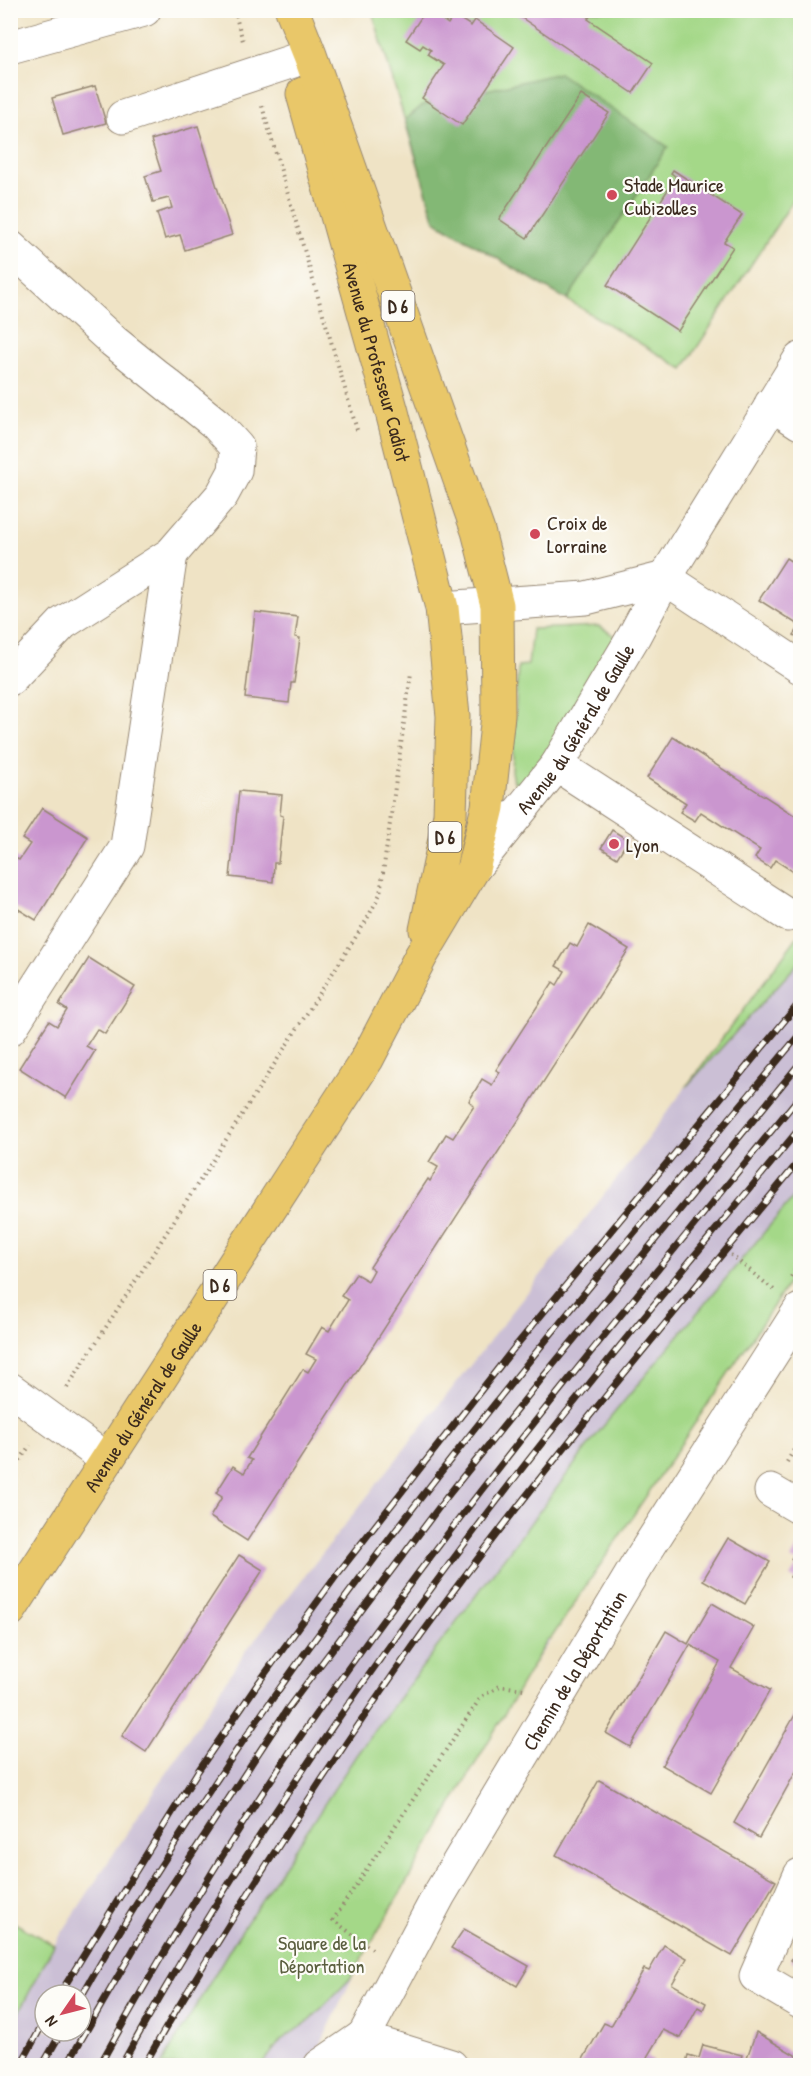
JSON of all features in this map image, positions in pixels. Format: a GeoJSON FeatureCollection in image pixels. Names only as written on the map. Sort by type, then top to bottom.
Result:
{"type":"FeatureCollection","features":[{"type":"Feature","properties":{"kind":"main road","name":"Avenue du Professeur Cadiot"},"geometry":{"type":"LineString","coordinates":[[284,10],[293,61],[392,412],[442,608],[453,716]]}},
{"type":"Feature","properties":{"kind":"main road","name":"Avenue du Professeur Cadiot"},"geometry":{"type":"LineString","coordinates":[[292,10],[310,55],[478,531],[497,604]]}},
{"type":"Feature","properties":{"kind":"main road","name":"Avenue du Général de Gaulle"},"geometry":{"type":"LineString","coordinates":[[10,1610],[367,1059],[421,956],[473,869],[488,807],[498,714],[497,604]]}},
{"type":"Feature","properties":{"kind":"main road","name":"Avenue du Général de Gaulle"},"geometry":{"type":"LineString","coordinates":[[421,956],[450,815],[453,716]]}},
{"type":"Feature","properties":{"kind":"street"},"geometry":{"type":"LineString","coordinates":[[10,47],[88,18],[144,10]]}},
{"type":"Feature","properties":{"kind":"street"},"geometry":{"type":"LineString","coordinates":[[123,117],[293,61]]}},
{"type":"Feature","properties":{"kind":"street"},"geometry":{"type":"LineString","coordinates":[[10,247],[114,341],[216,424],[237,447],[235,471],[222,495],[171,554],[63,623],[10,679]]}},
{"type":"Feature","properties":{"kind":"street","name":"Avenue du Général de Gaulle"},"geometry":{"type":"LineString","coordinates":[[473,869],[557,765],[634,636],[665,578],[801,359]]}},
{"type":"Feature","properties":{"kind":"street"},"geometry":{"type":"LineString","coordinates":[[771,404],[801,423]]}},
{"type":"Feature","properties":{"kind":"street"},"geometry":{"type":"LineString","coordinates":[[10,1029],[128,846],[171,554]]}},
{"type":"Feature","properties":{"kind":"street"},"geometry":{"type":"LineString","coordinates":[[442,608],[586,598],[665,578],[801,667]]}},
{"type":"Feature","properties":{"kind":"street"},"geometry":{"type":"LineString","coordinates":[[557,765],[788,915]]}},
{"type":"Feature","properties":{"kind":"street","name":"Chemin de la Déportation"},"geometry":{"type":"LineString","coordinates":[[354,2052],[439,1895],[637,1565],[800,1310]]}},
{"type":"Feature","properties":{"kind":"street"},"geometry":{"type":"LineString","coordinates":[[10,1389],[107,1460]]}},
{"type":"Feature","properties":{"kind":"street"},"geometry":{"type":"LineString","coordinates":[[771,1491],[801,1508]]}},
{"type":"Feature","properties":{"kind":"street"},"geometry":{"type":"LineString","coordinates":[[801,1875],[756,1976],[801,2002]]}},
{"type":"Feature","properties":{"kind":"street"},"geometry":{"type":"LineString","coordinates":[[320,2066],[354,2052],[451,2066]]}},
{"type":"Feature","properties":{"kind":"path"},"geometry":{"type":"LineString","coordinates":[[234,10],[361,441]]}},
{"type":"Feature","properties":{"kind":"path"},"geometry":{"type":"LineString","coordinates":[[10,1475],[366,921],[380,894],[412,665]]}},
{"type":"Feature","properties":{"kind":"path"},"geometry":{"type":"LineString","coordinates":[[726,1251],[800,1310]]}},
{"type":"Feature","properties":{"kind":"path"},"geometry":{"type":"LineString","coordinates":[[372,1948],[333,1920],[481,1697],[500,1686],[526,1690]]}},
{"type":"Feature","properties":{"kind":"shaded area"},"geometry":{"type":"Polygon","coordinates":[[[800,933],[800,1266],[420,1835],[311,2065],[11,2066],[11,2027],[33,1985],[33,2043],[93,2043],[93,1983],[34,1983],[54,1945],[245,1652],[633,1158],[800,933]]]}},
{"type":"Feature","properties":{"kind":"green space","name":"Stade Maurice Cubizolles"},"geometry":{"type":"Polygon","coordinates":[[[372,11],[800,11],[800,190],[683,369],[435,221],[372,11]]]}},
{"type":"Feature","properties":{"kind":"green space"},"geometry":{"type":"Polygon","coordinates":[[[559,73],[668,147],[567,300],[435,221],[405,120],[423,105],[559,73]]]}},
{"type":"Feature","properties":{"kind":"green space"},"geometry":{"type":"Polygon","coordinates":[[[599,626],[618,638],[532,780],[522,785],[514,782],[512,771],[518,666],[528,665],[532,629],[599,626]]]}},
{"type":"Feature","properties":{"kind":"green space"},"geometry":{"type":"Polygon","coordinates":[[[800,933],[800,961],[686,1087],[800,933]]]}},
{"type":"Feature","properties":{"kind":"green space","name":"Square de la Déportation"},"geometry":{"type":"Polygon","coordinates":[[[800,1189],[800,1266],[550,1640],[548,1639],[350,1979],[309,2021],[281,2040],[262,2065],[161,2065],[234,1942],[357,1754],[601,1429],[800,1189]]]}},
{"type":"Feature","properties":{"kind":"green space"},"geometry":{"type":"Polygon","coordinates":[[[11,1921],[54,1945],[11,2027],[11,1921]]]}},
{"type":"Feature","properties":{"kind":"building"},"geometry":{"type":"Polygon","coordinates":[[[426,10],[445,10],[440,18],[448,24],[454,15],[471,26],[475,20],[514,47],[462,125],[422,98],[444,65],[428,55],[431,50],[423,45],[420,49],[406,40],[426,10]]]}},
{"type":"Feature","properties":{"kind":"building"},"geometry":{"type":"Polygon","coordinates":[[[510,10],[583,10],[591,15],[588,19],[653,63],[633,93],[510,10]]]}},
{"type":"Feature","properties":{"kind":"building"},"geometry":{"type":"Polygon","coordinates":[[[95,86],[106,123],[63,135],[52,98],[95,86]]]}},
{"type":"Feature","properties":{"kind":"building"},"geometry":{"type":"Polygon","coordinates":[[[581,95],[609,113],[527,238],[499,219],[581,95]]]}},
{"type":"Feature","properties":{"kind":"building"},"geometry":{"type":"Polygon","coordinates":[[[198,126],[232,235],[185,250],[180,235],[165,239],[157,213],[172,208],[169,198],[153,202],[145,176],[161,171],[151,140],[198,126]]]}},
{"type":"Feature","properties":{"kind":"building"},"geometry":{"type":"Polygon","coordinates":[[[673,170],[742,215],[724,242],[733,247],[678,331],[607,285],[676,177],[671,173],[673,170]]]}},
{"type":"Feature","properties":{"kind":"building"},"geometry":{"type":"Polygon","coordinates":[[[786,558],[800,567],[800,626],[759,600],[786,558]]]}},
{"type":"Feature","properties":{"kind":"building"},"geometry":{"type":"Polygon","coordinates":[[[255,612],[298,617],[295,637],[300,638],[289,703],[245,698],[255,612]]]}},
{"type":"Feature","properties":{"kind":"building"},"geometry":{"type":"Polygon","coordinates":[[[800,626],[800,639],[794,635],[800,626]]]}},
{"type":"Feature","properties":{"kind":"building"},"geometry":{"type":"Polygon","coordinates":[[[673,737],[800,819],[800,876],[775,860],[770,868],[762,863],[755,858],[760,850],[701,812],[695,821],[680,812],[686,803],[647,778],[673,737]]]}},
{"type":"Feature","properties":{"kind":"building"},"geometry":{"type":"Polygon","coordinates":[[[239,791],[282,795],[280,815],[283,816],[278,863],[274,863],[273,882],[230,877],[239,791]]]}},
{"type":"Feature","properties":{"kind":"building"},"geometry":{"type":"Polygon","coordinates":[[[42,808],[88,837],[36,920],[10,904],[10,858],[12,856],[19,860],[30,844],[22,839],[42,808]]]}},
{"type":"Feature","properties":{"kind":"building","name":"Lyon"},"geometry":{"type":"Polygon","coordinates":[[[612,830],[628,840],[617,858],[601,848],[612,830]]]}},
{"type":"Feature","properties":{"kind":"building"},"geometry":{"type":"Polygon","coordinates":[[[589,925],[629,949],[247,1541],[210,1517],[222,1497],[216,1493],[233,1466],[244,1473],[252,1460],[247,1458],[303,1369],[308,1372],[316,1359],[306,1354],[322,1327],[329,1331],[348,1300],[341,1296],[356,1274],[368,1281],[374,1270],[370,1267],[438,1167],[429,1162],[446,1134],[453,1138],[474,1106],[469,1101],[482,1079],[492,1085],[500,1072],[496,1070],[553,982],[557,985],[565,971],[556,966],[570,943],[577,947],[589,925]]]}},
{"type":"Feature","properties":{"kind":"building"},"geometry":{"type":"Polygon","coordinates":[[[89,958],[135,987],[105,1034],[97,1029],[86,1046],[95,1051],[66,1098],[19,1068],[49,1021],[57,1026],[67,1010],[59,1005],[89,958]]]}},
{"type":"Feature","properties":{"kind":"building"},"geometry":{"type":"Polygon","coordinates":[[[728,1538],[770,1562],[745,1604],[703,1580],[728,1538]]]}},
{"type":"Feature","properties":{"kind":"building"},"geometry":{"type":"Polygon","coordinates":[[[800,1542],[800,1582],[790,1577],[799,1563],[791,1559],[800,1542]]]}},
{"type":"Feature","properties":{"kind":"building"},"geometry":{"type":"Polygon","coordinates":[[[239,1555],[263,1570],[146,1752],[122,1736],[239,1555]]]}},
{"type":"Feature","properties":{"kind":"building"},"geometry":{"type":"Polygon","coordinates":[[[712,1603],[754,1627],[731,1668],[770,1690],[711,1793],[662,1765],[720,1662],[690,1645],[630,1747],[606,1733],[666,1631],[688,1644],[712,1603]]]}},
{"type":"Feature","properties":{"kind":"building"},"geometry":{"type":"Polygon","coordinates":[[[800,1706],[800,1764],[759,1838],[734,1823],[800,1706]]]}},
{"type":"Feature","properties":{"kind":"building"},"geometry":{"type":"Polygon","coordinates":[[[599,1780],[776,1881],[732,1956],[556,1855],[599,1780]]]}},
{"type":"Feature","properties":{"kind":"building"},"geometry":{"type":"Polygon","coordinates":[[[464,1929],[529,1966],[517,1986],[451,1948],[464,1929]]]}},
{"type":"Feature","properties":{"kind":"building"},"geometry":{"type":"Polygon","coordinates":[[[800,1944],[800,1966],[791,1960],[800,1944]]]}},
{"type":"Feature","properties":{"kind":"building"},"geometry":{"type":"Polygon","coordinates":[[[664,1945],[687,1958],[672,1984],[706,2003],[703,2010],[698,2007],[681,2038],[663,2030],[647,2057],[653,2061],[652,2066],[579,2066],[604,2023],[611,2026],[644,1969],[649,1971],[664,1945]]]}},
{"type":"Feature","properties":{"kind":"building"},"geometry":{"type":"Polygon","coordinates":[[[756,2032],[800,2058],[800,2066],[744,2066],[756,2032]]]}},
{"type":"Feature","properties":{"kind":"building"},"geometry":{"type":"Polygon","coordinates":[[[703,2045],[742,2055],[739,2066],[685,2066],[688,2055],[699,2058],[703,2045]]]}},
{"type":"Feature","properties":{"kind":"railway"},"geometry":{"type":"LineString","coordinates":[[66,1983],[198,1771],[339,1572],[514,1348],[800,1002]]}},
{"type":"Feature","properties":{"kind":"railway"},"geometry":{"type":"LineString","coordinates":[[89,1983],[151,1880],[320,1631],[475,1428],[800,1034]]}},
{"type":"Feature","properties":{"kind":"railway"},"geometry":{"type":"LineString","coordinates":[[66,2066],[164,1897],[288,1708],[446,1498],[800,1063]]}},
{"type":"Feature","properties":{"kind":"railway"},"geometry":{"type":"LineString","coordinates":[[99,2066],[221,1858],[300,1737],[359,1654],[543,1411],[800,1096]]}},
{"type":"Feature","properties":{"kind":"railway"},"geometry":{"type":"LineString","coordinates":[[121,2066],[203,1925],[291,1787],[384,1653],[559,1422],[800,1128]]}},
{"type":"Feature","properties":{"kind":"railway"},"geometry":{"type":"LineString","coordinates":[[144,2066],[192,1983],[286,1834],[421,1635],[559,1454],[800,1160]]}},
{"type":"Feature","properties":{"kind":"railway"},"geometry":{"type":"LineString","coordinates":[[20,2066],[33,2042]]}},
{"type":"Feature","properties":{"kind":"railway"},"geometry":{"type":"LineString","coordinates":[[42,2066],[55,2043]]}},
{"type":"Feature","properties":{"kind":"place","name":"Stade Maurice Cubizolles"},"geometry":{"type":"Point","coordinates":[612,195]}},
{"type":"Feature","properties":{"kind":"place","name":"Croix de Lorraine"},"geometry":{"type":"Point","coordinates":[535,534]}},
{"type":"Feature","properties":{"kind":"place","name":"Lyon"},"geometry":{"type":"Point","coordinates":[614,844]}}]}
